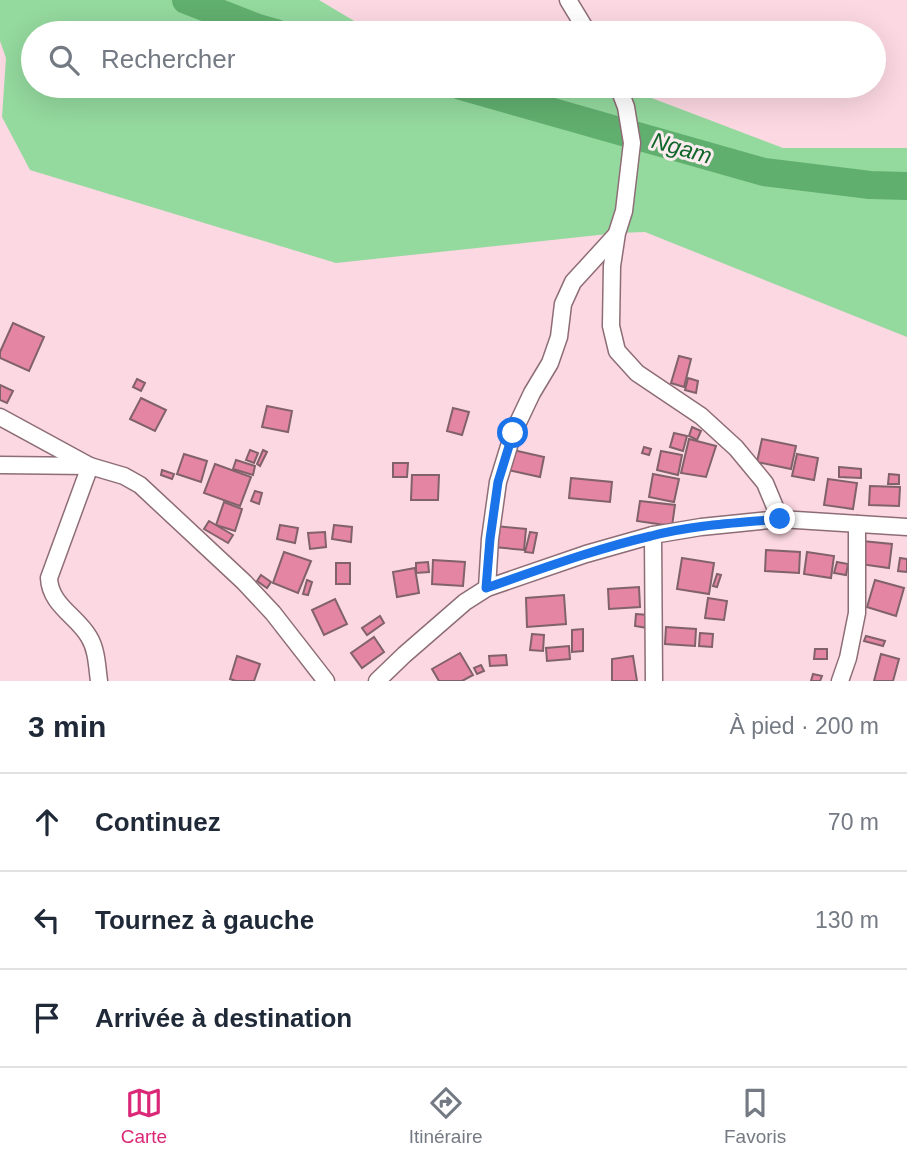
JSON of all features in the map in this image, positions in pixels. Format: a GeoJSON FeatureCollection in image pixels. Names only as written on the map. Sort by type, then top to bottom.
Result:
{"type":"FeatureCollection","features":[{"type":"Feature","properties":{"kind":"street"},"geometry":{"type":"LineString","coordinates":[[568,0],[581,21]]}},
{"type":"Feature","properties":{"kind":"street"},"geometry":{"type":"LineString","coordinates":[[623,98],[632,143],[624,211],[617,233],[612,266],[611,326],[617,351],[637,373],[701,416],[736,448],[765,483],[780,519]]}},
{"type":"Feature","properties":{"kind":"street"},"geometry":{"type":"LineString","coordinates":[[486,588],[498,482],[513,433],[550,363],[559,337],[563,304],[573,282],[617,233]]}},
{"type":"Feature","properties":{"kind":"street"},"geometry":{"type":"LineString","coordinates":[[0,417],[90,466],[140,485],[244,582],[326,681]]}},
{"type":"Feature","properties":{"kind":"street"},"geometry":{"type":"LineString","coordinates":[[0,465],[90,466]]}},
{"type":"Feature","properties":{"kind":"street"},"geometry":{"type":"LineString","coordinates":[[90,466],[49,578],[49,586],[57,601],[88,635],[99,681]]}},
{"type":"Feature","properties":{"kind":"street"},"geometry":{"type":"LineString","coordinates":[[377,681],[404,654],[465,602],[486,588],[586,554],[653,535],[780,519],[907,527]]}},
{"type":"Feature","properties":{"kind":"street"},"geometry":{"type":"LineString","coordinates":[[840,681],[848,658],[857,612],[857,524]]}},
{"type":"Feature","properties":{"kind":"street"},"geometry":{"type":"LineString","coordinates":[[653,535],[654,681]]}},
{"type":"Feature","properties":{"kind":"green space"},"geometry":{"type":"Polygon","coordinates":[[[0,0],[319,0],[354,21],[21,21],[21,98],[652,98],[783,148],[907,148],[907,337],[645,232],[336,263],[30,170],[2,117],[6,58],[0,41],[0,0]]]}},
{"type":"Feature","properties":{"kind":"building"},"geometry":{"type":"Polygon","coordinates":[[[13,323],[44,337],[29,371],[0,358],[13,323]]]}},
{"type":"Feature","properties":{"kind":"building"},"geometry":{"type":"Polygon","coordinates":[[[679,356],[691,359],[684,387],[671,383],[679,356]]]}},
{"type":"Feature","properties":{"kind":"building"},"geometry":{"type":"Polygon","coordinates":[[[688,378],[698,381],[696,393],[685,390],[688,378]]]}},
{"type":"Feature","properties":{"kind":"building"},"geometry":{"type":"Polygon","coordinates":[[[137,379],[145,383],[141,391],[133,387],[137,379]]]}},
{"type":"Feature","properties":{"kind":"building"},"geometry":{"type":"Polygon","coordinates":[[[0,385],[13,391],[7,403],[0,400],[0,385]]]}},
{"type":"Feature","properties":{"kind":"building"},"geometry":{"type":"Polygon","coordinates":[[[141,398],[166,410],[155,431],[130,419],[141,398]]]}},
{"type":"Feature","properties":{"kind":"building"},"geometry":{"type":"Polygon","coordinates":[[[267,406],[292,411],[288,432],[262,427],[267,406]]]}},
{"type":"Feature","properties":{"kind":"building"},"geometry":{"type":"Polygon","coordinates":[[[453,408],[469,412],[462,435],[447,431],[453,408]]]}},
{"type":"Feature","properties":{"kind":"building"},"geometry":{"type":"Polygon","coordinates":[[[692,427],[701,431],[697,440],[689,436],[692,427]]]}},
{"type":"Feature","properties":{"kind":"building"},"geometry":{"type":"Polygon","coordinates":[[[674,433],[687,436],[683,451],[670,447],[674,433]]]}},
{"type":"Feature","properties":{"kind":"building"},"geometry":{"type":"Polygon","coordinates":[[[689,439],[716,446],[706,477],[681,473],[689,439]]]}},
{"type":"Feature","properties":{"kind":"building"},"geometry":{"type":"Polygon","coordinates":[[[762,439],[796,446],[791,469],[757,462],[762,439]]]}},
{"type":"Feature","properties":{"kind":"building"},"geometry":{"type":"Polygon","coordinates":[[[644,447],[651,449],[649,455],[642,453],[644,447]]]}},
{"type":"Feature","properties":{"kind":"building"},"geometry":{"type":"Polygon","coordinates":[[[250,450],[258,453],[254,463],[246,460],[250,450]]]}},
{"type":"Feature","properties":{"kind":"building"},"geometry":{"type":"Polygon","coordinates":[[[263,450],[267,452],[260,466],[257,464],[263,450]]]}},
{"type":"Feature","properties":{"kind":"building"},"geometry":{"type":"Polygon","coordinates":[[[513,450],[544,457],[540,477],[508,470],[513,450]]]}},
{"type":"Feature","properties":{"kind":"building"},"geometry":{"type":"Polygon","coordinates":[[[661,451],[682,455],[678,475],[657,470],[661,451]]]}},
{"type":"Feature","properties":{"kind":"building"},"geometry":{"type":"Polygon","coordinates":[[[184,454],[207,461],[201,482],[177,474],[184,454]]]}},
{"type":"Feature","properties":{"kind":"building"},"geometry":{"type":"Polygon","coordinates":[[[797,454],[818,458],[814,480],[792,476],[797,454]]]}},
{"type":"Feature","properties":{"kind":"building"},"geometry":{"type":"Polygon","coordinates":[[[236,460],[255,466],[253,475],[233,469],[236,460]]]}},
{"type":"Feature","properties":{"kind":"building"},"geometry":{"type":"Polygon","coordinates":[[[393,463],[408,463],[407,477],[393,477],[393,463]]]}},
{"type":"Feature","properties":{"kind":"building"},"geometry":{"type":"Polygon","coordinates":[[[215,464],[251,477],[240,506],[204,493],[215,464]]]}},
{"type":"Feature","properties":{"kind":"building"},"geometry":{"type":"Polygon","coordinates":[[[839,467],[861,469],[861,478],[839,477],[839,467]]]}},
{"type":"Feature","properties":{"kind":"building"},"geometry":{"type":"Polygon","coordinates":[[[162,470],[174,474],[172,479],[161,475],[162,470]]]}},
{"type":"Feature","properties":{"kind":"building"},"geometry":{"type":"Polygon","coordinates":[[[653,474],[679,479],[674,502],[649,497],[653,474]]]}},
{"type":"Feature","properties":{"kind":"building"},"geometry":{"type":"Polygon","coordinates":[[[889,474],[899,475],[899,484],[888,484],[889,474]]]}},
{"type":"Feature","properties":{"kind":"building"},"geometry":{"type":"Polygon","coordinates":[[[412,475],[439,475],[438,500],[411,500],[412,475]]]}},
{"type":"Feature","properties":{"kind":"building"},"geometry":{"type":"Polygon","coordinates":[[[571,478],[612,482],[610,502],[569,498],[571,478]]]}},
{"type":"Feature","properties":{"kind":"building"},"geometry":{"type":"Polygon","coordinates":[[[828,479],[857,483],[853,509],[824,505],[828,479]]]}},
{"type":"Feature","properties":{"kind":"building"},"geometry":{"type":"Polygon","coordinates":[[[870,486],[900,487],[899,506],[869,505],[870,486]]]}},
{"type":"Feature","properties":{"kind":"building"},"geometry":{"type":"Polygon","coordinates":[[[255,491],[262,493],[259,504],[251,501],[255,491]]]}},
{"type":"Feature","properties":{"kind":"building"},"geometry":{"type":"Polygon","coordinates":[[[640,501],[675,505],[672,526],[637,521],[640,501]]]}},
{"type":"Feature","properties":{"kind":"building"},"geometry":{"type":"Polygon","coordinates":[[[224,502],[242,509],[235,531],[216,525],[224,502]]]}},
{"type":"Feature","properties":{"kind":"building"},"geometry":{"type":"Polygon","coordinates":[[[209,521],[233,535],[228,543],[204,529],[209,521]]]}},
{"type":"Feature","properties":{"kind":"building"},"geometry":{"type":"Polygon","coordinates":[[[280,525],[298,528],[295,543],[277,539],[280,525]]]}},
{"type":"Feature","properties":{"kind":"building"},"geometry":{"type":"Polygon","coordinates":[[[334,525],[352,527],[351,542],[332,539],[334,525]]]}},
{"type":"Feature","properties":{"kind":"building"},"geometry":{"type":"Polygon","coordinates":[[[496,526],[526,529],[524,550],[494,547],[496,526]]]}},
{"type":"Feature","properties":{"kind":"building"},"geometry":{"type":"Polygon","coordinates":[[[325,532],[326,547],[310,549],[308,533],[325,532]]]}},
{"type":"Feature","properties":{"kind":"building"},"geometry":{"type":"Polygon","coordinates":[[[530,532],[537,533],[533,553],[525,552],[530,532]]]}},
{"type":"Feature","properties":{"kind":"building"},"geometry":{"type":"Polygon","coordinates":[[[862,541],[892,544],[889,568],[860,564],[862,541]]]}},
{"type":"Feature","properties":{"kind":"building"},"geometry":{"type":"Polygon","coordinates":[[[766,550],[800,552],[799,573],[765,571],[766,550]]]}},
{"type":"Feature","properties":{"kind":"building"},"geometry":{"type":"Polygon","coordinates":[[[284,552],[311,561],[298,593],[273,583],[284,552]]]}},
{"type":"Feature","properties":{"kind":"building"},"geometry":{"type":"Polygon","coordinates":[[[807,552],[834,556],[831,578],[804,574],[807,552]]]}},
{"type":"Feature","properties":{"kind":"building"},"geometry":{"type":"Polygon","coordinates":[[[682,558],[714,563],[709,594],[677,589],[682,558]]]}},
{"type":"Feature","properties":{"kind":"building"},"geometry":{"type":"Polygon","coordinates":[[[900,558],[907,559],[907,572],[898,571],[900,558]]]}},
{"type":"Feature","properties":{"kind":"building"},"geometry":{"type":"Polygon","coordinates":[[[433,560],[465,562],[463,586],[432,584],[433,560]]]}},
{"type":"Feature","properties":{"kind":"building"},"geometry":{"type":"Polygon","coordinates":[[[428,562],[429,572],[416,573],[416,563],[428,562]]]}},
{"type":"Feature","properties":{"kind":"building"},"geometry":{"type":"Polygon","coordinates":[[[837,562],[848,564],[846,575],[834,573],[837,562]]]}},
{"type":"Feature","properties":{"kind":"building"},"geometry":{"type":"Polygon","coordinates":[[[336,563],[350,563],[350,584],[336,584],[336,563]]]}},
{"type":"Feature","properties":{"kind":"building"},"geometry":{"type":"Polygon","coordinates":[[[415,568],[419,593],[397,597],[393,572],[415,568]]]}},
{"type":"Feature","properties":{"kind":"building"},"geometry":{"type":"Polygon","coordinates":[[[717,574],[721,575],[717,587],[713,586],[717,574]]]}},
{"type":"Feature","properties":{"kind":"building"},"geometry":{"type":"Polygon","coordinates":[[[261,575],[271,582],[267,588],[257,581],[261,575]]]}},
{"type":"Feature","properties":{"kind":"building"},"geometry":{"type":"Polygon","coordinates":[[[307,580],[312,582],[308,595],[303,594],[307,580]]]}},
{"type":"Feature","properties":{"kind":"building"},"geometry":{"type":"Polygon","coordinates":[[[875,580],[904,588],[896,616],[867,607],[875,580]]]}},
{"type":"Feature","properties":{"kind":"building"},"geometry":{"type":"Polygon","coordinates":[[[639,587],[640,607],[609,609],[608,589],[639,587]]]}},
{"type":"Feature","properties":{"kind":"building"},"geometry":{"type":"Polygon","coordinates":[[[564,595],[566,624],[527,627],[526,598],[564,595]]]}},
{"type":"Feature","properties":{"kind":"building"},"geometry":{"type":"Polygon","coordinates":[[[708,598],[727,601],[724,620],[705,618],[708,598]]]}},
{"type":"Feature","properties":{"kind":"building"},"geometry":{"type":"Polygon","coordinates":[[[335,599],[347,624],[324,635],[312,610],[335,599]]]}},
{"type":"Feature","properties":{"kind":"building"},"geometry":{"type":"Polygon","coordinates":[[[636,614],[648,615],[647,628],[635,626],[636,614]]]}},
{"type":"Feature","properties":{"kind":"building"},"geometry":{"type":"Polygon","coordinates":[[[380,616],[384,623],[367,635],[362,628],[380,616]]]}},
{"type":"Feature","properties":{"kind":"building"},"geometry":{"type":"Polygon","coordinates":[[[666,627],[696,629],[695,646],[665,644],[666,627]]]}},
{"type":"Feature","properties":{"kind":"building"},"geometry":{"type":"Polygon","coordinates":[[[583,629],[583,651],[572,652],[572,630],[583,629]]]}},
{"type":"Feature","properties":{"kind":"building"},"geometry":{"type":"Polygon","coordinates":[[[700,633],[713,634],[712,647],[699,646],[700,633]]]}},
{"type":"Feature","properties":{"kind":"building"},"geometry":{"type":"Polygon","coordinates":[[[532,634],[544,635],[543,651],[530,650],[532,634]]]}},
{"type":"Feature","properties":{"kind":"building"},"geometry":{"type":"Polygon","coordinates":[[[866,636],[885,641],[883,646],[864,641],[866,636]]]}},
{"type":"Feature","properties":{"kind":"building"},"geometry":{"type":"Polygon","coordinates":[[[374,637],[384,652],[362,668],[351,653],[374,637]]]}},
{"type":"Feature","properties":{"kind":"building"},"geometry":{"type":"Polygon","coordinates":[[[569,646],[570,659],[547,661],[546,648],[569,646]]]}},
{"type":"Feature","properties":{"kind":"building"},"geometry":{"type":"Polygon","coordinates":[[[815,649],[827,649],[827,659],[814,659],[815,649]]]}},
{"type":"Feature","properties":{"kind":"building"},"geometry":{"type":"Polygon","coordinates":[[[460,653],[473,675],[462,681],[439,681],[432,669],[460,653]]]}},
{"type":"Feature","properties":{"kind":"building"},"geometry":{"type":"Polygon","coordinates":[[[881,654],[899,659],[893,681],[874,681],[881,654]]]}},
{"type":"Feature","properties":{"kind":"building"},"geometry":{"type":"Polygon","coordinates":[[[506,655],[507,665],[490,666],[489,656],[506,655]]]}},
{"type":"Feature","properties":{"kind":"building"},"geometry":{"type":"Polygon","coordinates":[[[237,656],[260,664],[254,681],[230,679],[237,656]]]}},
{"type":"Feature","properties":{"kind":"building"},"geometry":{"type":"Polygon","coordinates":[[[633,656],[637,681],[612,681],[612,659],[633,656]]]}},
{"type":"Feature","properties":{"kind":"building"},"geometry":{"type":"Polygon","coordinates":[[[481,665],[484,671],[477,674],[474,668],[481,665]]]}},
{"type":"Feature","properties":{"kind":"building"},"geometry":{"type":"Polygon","coordinates":[[[813,674],[822,676],[820,681],[811,681],[813,674]]]}},
{"type":"Feature","properties":{"kind":"waterway","name":"Ngam"},"geometry":{"type":"LineString","coordinates":[[186,0],[240,21]]}},
{"type":"Feature","properties":{"kind":"waterway","name":"Ngam"},"geometry":{"type":"LineString","coordinates":[[503,98],[764,172],[870,185],[907,186]]}},
{"type":"Feature","properties":{"kind":"route"},"geometry":{"type":"LineString","coordinates":[[513,433],[498,482],[486,588],[586,554],[653,535],[780,519]]}}]}
